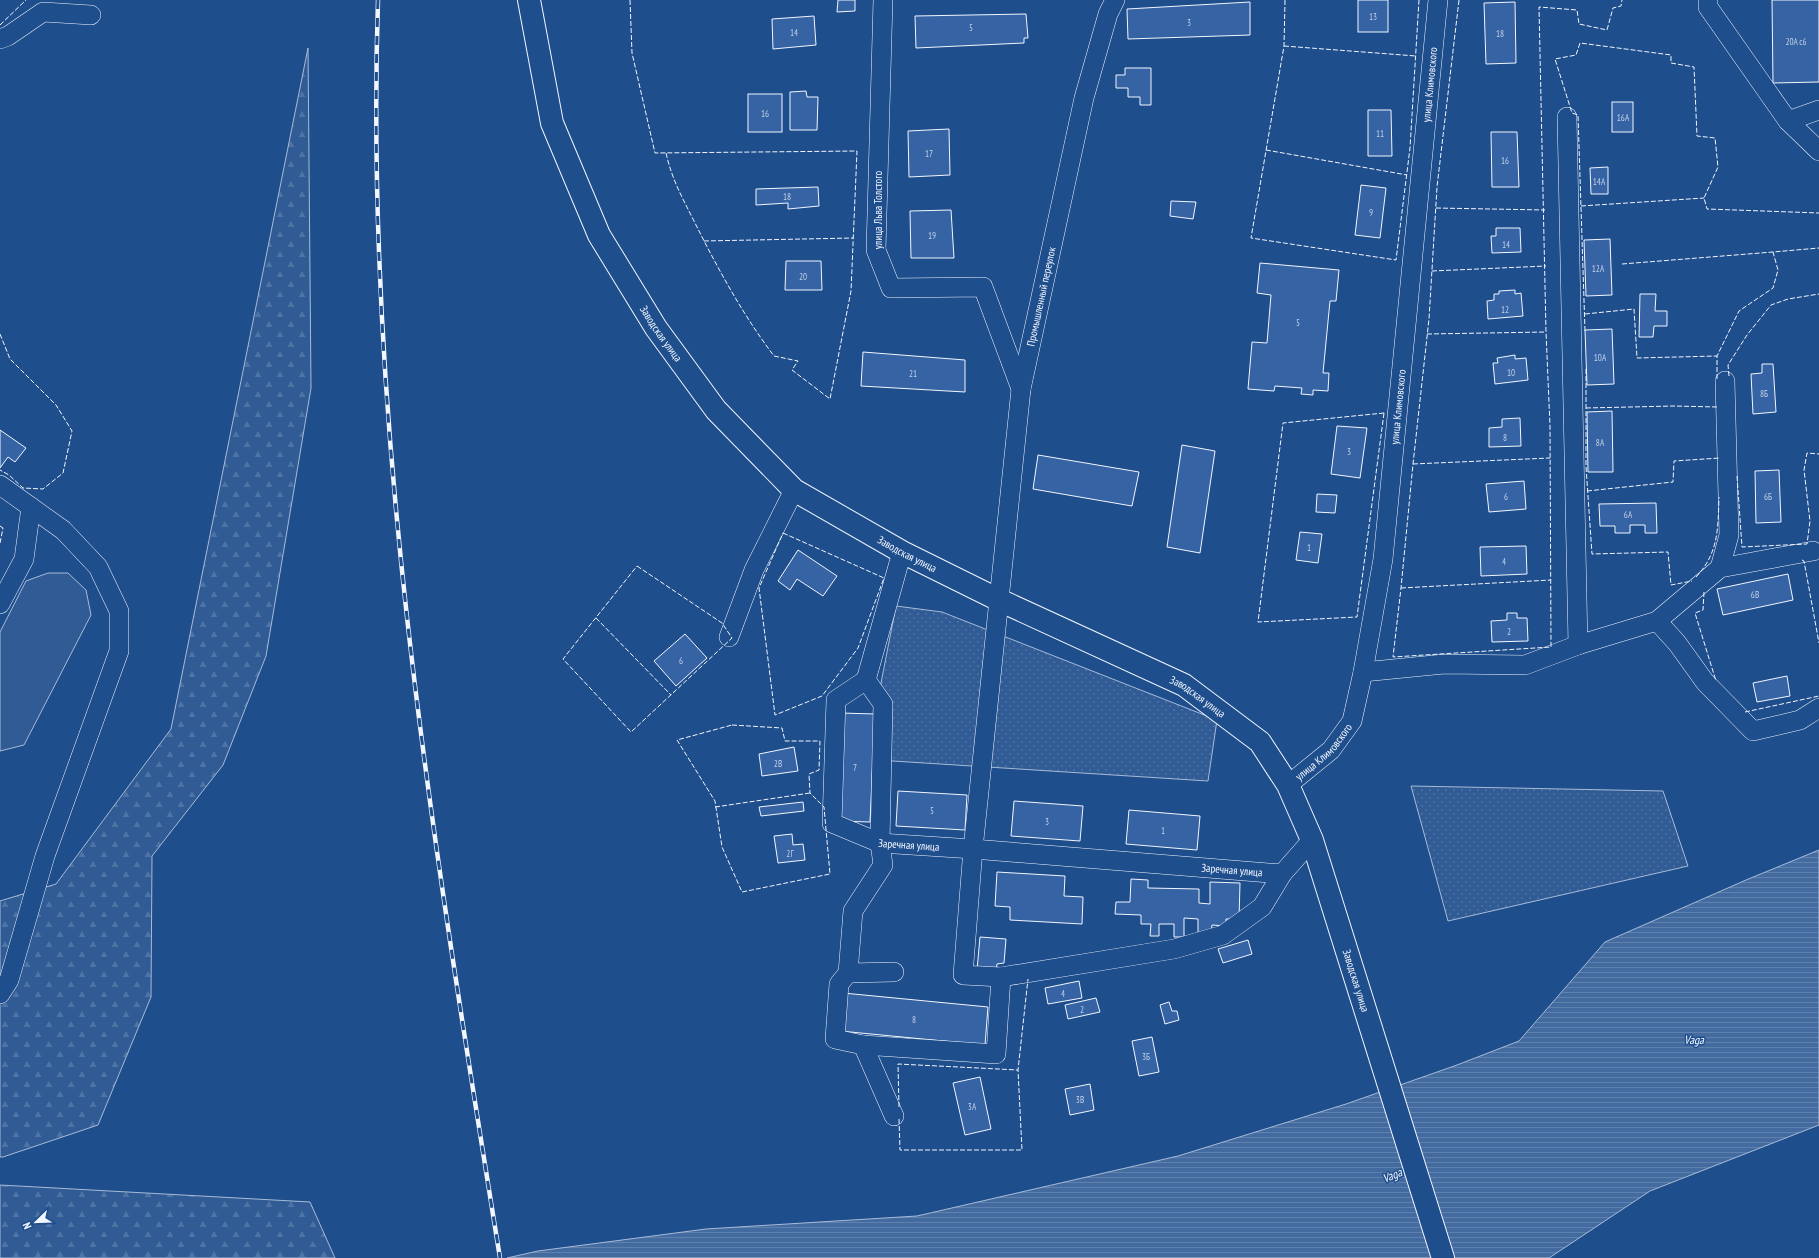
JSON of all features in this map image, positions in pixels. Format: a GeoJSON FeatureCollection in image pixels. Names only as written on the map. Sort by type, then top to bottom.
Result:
{"type":"FeatureCollection","features":[{"type":"Feature","properties":{"kind":"main road","name":"Заводская улица"},"geometry":{"type":"LineString","coordinates":[[529,0],[552,123],[599,234],[656,328],[716,410],[794,490],[902,552],[999,600],[1184,685],[1260,742],[1288,784],[1312,840],[1443,1258]]}},
{"type":"Feature","properties":{"kind":"street","name":"улица Льва Толстого"},"geometry":{"type":"LineString","coordinates":[[883,0],[876,250],[891,288],[983,287],[1021,389]]}},
{"type":"Feature","properties":{"kind":"street","name":"Промышленный переулок"},"geometry":{"type":"LineString","coordinates":[[1001,977],[963,975],[973,849],[1021,389],[1084,98],[1108,14],[1115,0]]}},
{"type":"Feature","properties":{"kind":"street","name":"улица Климовского"},"geometry":{"type":"LineString","coordinates":[[1288,784],[1331,750],[1352,721],[1363,672],[1383,560],[1438,0]]}},
{"type":"Feature","properties":{"kind":"street"},"geometry":{"type":"LineString","coordinates":[[1708,0],[1708,7],[1788,121],[1819,152]]}},
{"type":"Feature","properties":{"kind":"street"},"geometry":{"type":"LineString","coordinates":[[0,39],[8,36],[43,12],[91,15]]}},
{"type":"Feature","properties":{"kind":"street"},"geometry":{"type":"LineString","coordinates":[[1788,121],[1819,110]]}},
{"type":"Feature","properties":{"kind":"street"},"geometry":{"type":"LineString","coordinates":[[1567,117],[1578,645]]}},
{"type":"Feature","properties":{"kind":"street"},"geometry":{"type":"LineString","coordinates":[[1720,568],[1729,535],[1725,381]]}},
{"type":"Feature","properties":{"kind":"street"},"geometry":{"type":"LineString","coordinates":[[0,485],[63,530],[98,568],[119,610],[120,651],[45,856],[9,980],[0,994]]}},
{"type":"Feature","properties":{"kind":"street"},"geometry":{"type":"LineString","coordinates":[[729,637],[754,570],[794,490]]}},
{"type":"Feature","properties":{"kind":"street"},"geometry":{"type":"LineString","coordinates":[[0,604],[4,600],[24,559],[31,507]]}},
{"type":"Feature","properties":{"kind":"street"},"geometry":{"type":"LineString","coordinates":[[1363,672],[1444,664],[1525,665],[1578,645],[1657,621],[1720,568],[1813,551]]}},
{"type":"Feature","properties":{"kind":"street"},"geometry":{"type":"LineString","coordinates":[[902,552],[866,680],[883,704],[880,843],[883,865],[853,911],[848,974],[839,984],[835,1039],[863,1045],[996,1054],[1001,977],[1174,949],[1223,935],[1262,907],[1282,874],[1312,840]]}},
{"type":"Feature","properties":{"kind":"street"},"geometry":{"type":"LineString","coordinates":[[1657,621],[1677,643],[1705,682],[1753,731],[1800,720],[1819,708]]}},
{"type":"Feature","properties":{"kind":"street","name":"Заречная улица"},"geometry":{"type":"LineString","coordinates":[[866,680],[836,700],[832,823],[880,843],[1282,874]]}},
{"type":"Feature","properties":{"kind":"street"},"geometry":{"type":"LineString","coordinates":[[848,974],[894,972]]}},
{"type":"Feature","properties":{"kind":"street"},"geometry":{"type":"LineString","coordinates":[[863,1045],[894,1116]]}},
{"type":"Feature","properties":{"kind":"green space"},"geometry":{"type":"Polygon","coordinates":[[[308,48],[311,388],[266,656],[223,765],[152,856],[151,997],[98,1125],[0,1157],[0,901],[56,884],[171,729],[308,48]]]}},
{"type":"Feature","properties":{"kind":"green space"},"geometry":{"type":"Polygon","coordinates":[[[896,606],[942,612],[1217,720],[1208,781],[877,760],[881,683],[896,606]]]}},
{"type":"Feature","properties":{"kind":"green space"},"geometry":{"type":"Polygon","coordinates":[[[1411,786],[1663,791],[1688,866],[1448,921],[1411,786]]]}},
{"type":"Feature","properties":{"kind":"green space"},"geometry":{"type":"Polygon","coordinates":[[[0,1185],[310,1202],[335,1258],[0,1258],[0,1185]]]}},
{"type":"Feature","properties":{"kind":"shaded area"},"geometry":{"type":"Polygon","coordinates":[[[48,573],[68,573],[86,590],[91,615],[24,745],[0,751],[0,632],[26,581],[48,573]]]}},
{"type":"Feature","properties":{"kind":"water","name":"Vaga"},"geometry":{"type":"Polygon","coordinates":[[[1819,850],[1819,1125],[1650,1191],[1549,1258],[507,1258],[538,1251],[706,1229],[917,1216],[1178,1156],[1346,1104],[1457,1065],[1519,1041],[1605,942],[1746,880],[1819,850]]]}},
{"type":"Feature","properties":{"kind":"building"},"geometry":{"type":"Polygon","coordinates":[[[838,0],[855,0],[855,11],[837,12],[838,0]]]}},
{"type":"Feature","properties":{"kind":"building"},"geometry":{"type":"Polygon","coordinates":[[[1358,0],[1388,0],[1388,32],[1358,32],[1358,0]]]}},
{"type":"Feature","properties":{"kind":"building"},"geometry":{"type":"Polygon","coordinates":[[[1772,0],[1819,0],[1819,82],[1773,83],[1772,0]]]}},
{"type":"Feature","properties":{"kind":"building"},"geometry":{"type":"Polygon","coordinates":[[[1250,2],[1250,35],[1128,39],[1127,9],[1250,2]]]}},
{"type":"Feature","properties":{"kind":"building"},"geometry":{"type":"Polygon","coordinates":[[[1515,2],[1516,63],[1486,64],[1484,3],[1515,2]]]}},
{"type":"Feature","properties":{"kind":"building"},"geometry":{"type":"Polygon","coordinates":[[[1026,14],[1028,38],[1024,38],[1024,43],[916,48],[915,16],[1026,14]]]}},
{"type":"Feature","properties":{"kind":"building"},"geometry":{"type":"Polygon","coordinates":[[[814,16],[816,45],[773,49],[772,19],[814,16]]]}},
{"type":"Feature","properties":{"kind":"building"},"geometry":{"type":"Polygon","coordinates":[[[1125,68],[1151,68],[1151,105],[1140,105],[1140,97],[1128,97],[1128,88],[1116,88],[1116,75],[1125,75],[1125,68]]]}},
{"type":"Feature","properties":{"kind":"building"},"geometry":{"type":"Polygon","coordinates":[[[806,91],[807,97],[818,97],[817,130],[790,130],[790,92],[806,91]]]}},
{"type":"Feature","properties":{"kind":"building"},"geometry":{"type":"Polygon","coordinates":[[[748,94],[782,94],[782,132],[748,132],[748,94]]]}},
{"type":"Feature","properties":{"kind":"building"},"geometry":{"type":"Polygon","coordinates":[[[1612,102],[1633,102],[1633,132],[1612,132],[1612,102]]]}},
{"type":"Feature","properties":{"kind":"building"},"geometry":{"type":"Polygon","coordinates":[[[1368,110],[1391,110],[1392,156],[1368,156],[1368,110]]]}},
{"type":"Feature","properties":{"kind":"building"},"geometry":{"type":"Polygon","coordinates":[[[949,129],[950,175],[909,177],[908,131],[949,129]]]}},
{"type":"Feature","properties":{"kind":"building"},"geometry":{"type":"Polygon","coordinates":[[[1491,132],[1517,132],[1519,187],[1492,187],[1491,132]]]}},
{"type":"Feature","properties":{"kind":"building"},"geometry":{"type":"Polygon","coordinates":[[[1608,167],[1608,194],[1591,194],[1590,168],[1608,167]]]}},
{"type":"Feature","properties":{"kind":"building"},"geometry":{"type":"Polygon","coordinates":[[[1361,185],[1386,188],[1380,238],[1355,235],[1361,185]]]}},
{"type":"Feature","properties":{"kind":"building"},"geometry":{"type":"Polygon","coordinates":[[[818,187],[819,206],[788,209],[788,203],[756,205],[756,189],[818,187]]]}},
{"type":"Feature","properties":{"kind":"building"},"geometry":{"type":"Polygon","coordinates":[[[1171,201],[1196,202],[1193,219],[1170,216],[1171,201]]]}},
{"type":"Feature","properties":{"kind":"building"},"geometry":{"type":"Polygon","coordinates":[[[951,210],[954,258],[911,258],[910,211],[951,210]]]}},
{"type":"Feature","properties":{"kind":"building"},"geometry":{"type":"Polygon","coordinates":[[[1496,228],[1520,228],[1521,252],[1492,253],[1491,236],[1496,236],[1496,228]]]}},
{"type":"Feature","properties":{"kind":"building"},"geometry":{"type":"Polygon","coordinates":[[[1610,239],[1612,295],[1586,296],[1584,240],[1610,239]]]}},
{"type":"Feature","properties":{"kind":"building"},"geometry":{"type":"Polygon","coordinates":[[[786,261],[821,261],[822,290],[785,290],[786,261]]]}},
{"type":"Feature","properties":{"kind":"building"},"geometry":{"type":"Polygon","coordinates":[[[1260,263],[1339,270],[1336,301],[1330,301],[1323,373],[1329,373],[1328,391],[1313,390],[1313,395],[1301,394],[1302,388],[1275,386],[1274,391],[1248,389],[1252,342],[1267,343],[1271,295],[1257,293],[1260,263]]]}},
{"type":"Feature","properties":{"kind":"building"},"geometry":{"type":"Polygon","coordinates":[[[1515,290],[1515,294],[1521,293],[1523,316],[1488,319],[1487,301],[1494,300],[1494,294],[1499,294],[1499,291],[1515,290]]]}},
{"type":"Feature","properties":{"kind":"building"},"geometry":{"type":"Polygon","coordinates":[[[1640,294],[1656,294],[1655,311],[1667,311],[1667,326],[1654,326],[1653,337],[1639,337],[1640,294]]]}},
{"type":"Feature","properties":{"kind":"building"},"geometry":{"type":"Polygon","coordinates":[[[1612,329],[1614,384],[1587,385],[1585,330],[1612,329]]]}},
{"type":"Feature","properties":{"kind":"building"},"geometry":{"type":"Polygon","coordinates":[[[863,352],[965,360],[965,392],[861,386],[863,352]]]}},
{"type":"Feature","properties":{"kind":"building"},"geometry":{"type":"Polygon","coordinates":[[[1515,355],[1515,359],[1526,358],[1528,380],[1495,384],[1493,363],[1498,363],[1497,358],[1515,355]]]}},
{"type":"Feature","properties":{"kind":"building"},"geometry":{"type":"Polygon","coordinates":[[[1762,364],[1773,364],[1776,412],[1753,414],[1751,374],[1762,373],[1762,364]]]}},
{"type":"Feature","properties":{"kind":"building"},"geometry":{"type":"Polygon","coordinates":[[[1612,411],[1613,472],[1588,472],[1587,412],[1612,411]]]}},
{"type":"Feature","properties":{"kind":"building"},"geometry":{"type":"Polygon","coordinates":[[[1520,418],[1521,446],[1489,447],[1489,428],[1502,427],[1502,419],[1520,418]]]}},
{"type":"Feature","properties":{"kind":"building"},"geometry":{"type":"Polygon","coordinates":[[[1337,426],[1367,428],[1360,478],[1331,474],[1337,426]]]}},
{"type":"Feature","properties":{"kind":"building"},"geometry":{"type":"Polygon","coordinates":[[[0,430],[26,448],[15,462],[8,457],[0,468],[0,430]]]}},
{"type":"Feature","properties":{"kind":"building"},"geometry":{"type":"Polygon","coordinates":[[[1182,445],[1215,451],[1200,553],[1167,547],[1182,445]]]}},
{"type":"Feature","properties":{"kind":"building"},"geometry":{"type":"Polygon","coordinates":[[[1038,455],[1139,472],[1132,506],[1033,489],[1038,455]]]}},
{"type":"Feature","properties":{"kind":"building"},"geometry":{"type":"Polygon","coordinates":[[[1779,470],[1781,522],[1756,523],[1755,471],[1779,470]]]}},
{"type":"Feature","properties":{"kind":"building"},"geometry":{"type":"Polygon","coordinates":[[[1524,481],[1526,509],[1489,512],[1486,484],[1524,481]]]}},
{"type":"Feature","properties":{"kind":"building"},"geometry":{"type":"Polygon","coordinates":[[[1317,494],[1337,495],[1335,513],[1316,512],[1317,494]]]}},
{"type":"Feature","properties":{"kind":"building"},"geometry":{"type":"Polygon","coordinates":[[[1656,503],[1657,533],[1645,533],[1645,525],[1630,525],[1630,533],[1615,533],[1615,526],[1600,526],[1599,504],[1656,503]]]}},
{"type":"Feature","properties":{"kind":"building"},"geometry":{"type":"Polygon","coordinates":[[[1300,532],[1322,534],[1318,563],[1296,560],[1300,532]]]}},
{"type":"Feature","properties":{"kind":"building"},"geometry":{"type":"Polygon","coordinates":[[[1526,546],[1527,574],[1481,576],[1480,547],[1526,546]]]}},
{"type":"Feature","properties":{"kind":"building"},"geometry":{"type":"Polygon","coordinates":[[[798,550],[837,576],[823,596],[797,579],[790,590],[778,581],[798,550]]]}},
{"type":"Feature","properties":{"kind":"building"},"geometry":{"type":"Polygon","coordinates":[[[1788,574],[1793,600],[1723,615],[1717,589],[1788,574]]]}},
{"type":"Feature","properties":{"kind":"building"},"geometry":{"type":"Polygon","coordinates":[[[1507,613],[1517,613],[1517,618],[1527,618],[1528,641],[1492,642],[1491,621],[1507,620],[1507,613]]]}},
{"type":"Feature","properties":{"kind":"building"},"geometry":{"type":"Polygon","coordinates":[[[685,634],[707,658],[676,686],[654,661],[685,634]]]}},
{"type":"Feature","properties":{"kind":"building"},"geometry":{"type":"Polygon","coordinates":[[[1787,676],[1790,696],[1757,702],[1753,683],[1787,676]]]}},
{"type":"Feature","properties":{"kind":"building"},"geometry":{"type":"Polygon","coordinates":[[[841,713],[875,714],[870,822],[836,821],[841,713]]]}},
{"type":"Feature","properties":{"kind":"building"},"geometry":{"type":"Polygon","coordinates":[[[794,747],[798,771],[762,776],[759,754],[794,747]]]}},
{"type":"Feature","properties":{"kind":"building"},"geometry":{"type":"Polygon","coordinates":[[[898,791],[967,795],[965,830],[896,826],[898,791]]]}},
{"type":"Feature","properties":{"kind":"building"},"geometry":{"type":"Polygon","coordinates":[[[1014,801],[1083,806],[1080,841],[1011,836],[1014,801]]]}},
{"type":"Feature","properties":{"kind":"building"},"geometry":{"type":"Polygon","coordinates":[[[803,802],[804,811],[761,816],[759,807],[803,802]]]}},
{"type":"Feature","properties":{"kind":"building"},"geometry":{"type":"Polygon","coordinates":[[[1129,810],[1200,816],[1197,850],[1126,844],[1129,810]]]}},
{"type":"Feature","properties":{"kind":"building"},"geometry":{"type":"Polygon","coordinates":[[[792,834],[793,845],[803,844],[805,860],[778,863],[774,836],[792,834]]]}},
{"type":"Feature","properties":{"kind":"building"},"geometry":{"type":"Polygon","coordinates":[[[997,872],[1065,876],[1064,896],[1083,897],[1082,924],[1010,920],[1010,907],[995,906],[997,872]]]}},
{"type":"Feature","properties":{"kind":"building"},"geometry":{"type":"Polygon","coordinates":[[[1131,879],[1148,880],[1148,888],[1199,889],[1199,903],[1210,904],[1210,882],[1240,883],[1239,919],[1226,919],[1226,926],[1212,925],[1211,934],[1198,933],[1198,919],[1184,918],[1184,937],[1174,937],[1174,924],[1159,924],[1159,936],[1150,936],[1151,924],[1141,924],[1141,915],[1115,914],[1116,902],[1130,902],[1131,879]]]}},
{"type":"Feature","properties":{"kind":"building"},"geometry":{"type":"Polygon","coordinates":[[[980,937],[1006,939],[1004,963],[997,964],[996,972],[977,970],[980,937]]]}},
{"type":"Feature","properties":{"kind":"building"},"geometry":{"type":"Polygon","coordinates":[[[1248,940],[1252,954],[1223,963],[1218,949],[1248,940]]]}},
{"type":"Feature","properties":{"kind":"building"},"geometry":{"type":"Polygon","coordinates":[[[1079,981],[1082,998],[1048,1004],[1045,988],[1079,981]]]}},
{"type":"Feature","properties":{"kind":"building"},"geometry":{"type":"Polygon","coordinates":[[[843,993],[988,1007],[985,1045],[840,1031],[843,993]]]}},
{"type":"Feature","properties":{"kind":"building"},"geometry":{"type":"Polygon","coordinates":[[[1096,998],[1100,1012],[1068,1019],[1065,1005],[1096,998]]]}},
{"type":"Feature","properties":{"kind":"building"},"geometry":{"type":"Polygon","coordinates":[[[1169,1002],[1172,1011],[1177,1011],[1179,1020],[1165,1024],[1160,1005],[1169,1002]]]}},
{"type":"Feature","properties":{"kind":"building"},"geometry":{"type":"Polygon","coordinates":[[[1152,1037],[1159,1072],[1139,1076],[1132,1041],[1152,1037]]]}},
{"type":"Feature","properties":{"kind":"building"},"geometry":{"type":"Polygon","coordinates":[[[980,1077],[991,1129],[965,1135],[953,1083],[980,1077]]]}},
{"type":"Feature","properties":{"kind":"building"},"geometry":{"type":"Polygon","coordinates":[[[1090,1084],[1094,1110],[1070,1115],[1065,1089],[1090,1084]]]}},
{"type":"Feature","properties":{"kind":"railway"},"geometry":{"type":"LineString","coordinates":[[378,0],[376,158],[382,317],[393,474],[409,632],[428,789],[500,1258]]}},
{"type":"Feature","properties":{"kind":"fence"},"geometry":{"type":"LineString","coordinates":[[0,25],[26,0]]}},
{"type":"Feature","properties":{"kind":"fence"},"geometry":{"type":"LineString","coordinates":[[630,0],[632,53],[655,153],[857,151],[851,291],[830,399],[792,370],[798,361],[774,356],[741,308],[686,206],[668,163],[666,153]]}},
{"type":"Feature","properties":{"kind":"fence"},"geometry":{"type":"LineString","coordinates":[[1285,0],[1284,46],[1251,238],[1396,260],[1410,148],[1419,0]]}},
{"type":"Feature","properties":{"kind":"fence"},"geometry":{"type":"LineString","coordinates":[[1459,0],[1437,187],[1429,319],[1393,657],[1551,647],[1550,426],[1546,332],[1539,7],[1577,10],[1579,24],[1607,30],[1613,8],[1621,6],[1622,0]]}},
{"type":"Feature","properties":{"kind":"fence"},"geometry":{"type":"LineString","coordinates":[[1585,331],[1578,115],[1572,113],[1555,59],[1576,55],[1580,43],[1671,55],[1671,63],[1694,67],[1697,136],[1715,138],[1718,167],[1704,198],[1707,209],[1819,213]]}},
{"type":"Feature","properties":{"kind":"fence"},"geometry":{"type":"LineString","coordinates":[[1284,46],[1416,56]]}},
{"type":"Feature","properties":{"kind":"fence"},"geometry":{"type":"LineString","coordinates":[[1266,150],[1407,175]]}},
{"type":"Feature","properties":{"kind":"fence"},"geometry":{"type":"LineString","coordinates":[[1581,206],[1704,198]]}},
{"type":"Feature","properties":{"kind":"fence"},"geometry":{"type":"LineString","coordinates":[[1436,208],[1545,210]]}},
{"type":"Feature","properties":{"kind":"fence"},"geometry":{"type":"LineString","coordinates":[[704,241],[853,238]]}},
{"type":"Feature","properties":{"kind":"fence"},"geometry":{"type":"LineString","coordinates":[[1717,379],[1717,356],[1739,311],[1773,288],[1778,270],[1773,252],[1819,248]]}},
{"type":"Feature","properties":{"kind":"fence"},"geometry":{"type":"LineString","coordinates":[[1622,264],[1773,252]]}},
{"type":"Feature","properties":{"kind":"fence"},"geometry":{"type":"LineString","coordinates":[[1432,271],[1546,266]]}},
{"type":"Feature","properties":{"kind":"fence"},"geometry":{"type":"LineString","coordinates":[[1729,376],[1728,365],[1747,335],[1771,305],[1788,299],[1819,294]]}},
{"type":"Feature","properties":{"kind":"fence"},"geometry":{"type":"LineString","coordinates":[[1585,314],[1634,309],[1637,358],[1717,356]]}},
{"type":"Feature","properties":{"kind":"fence"},"geometry":{"type":"LineString","coordinates":[[1427,334],[1546,332]]}},
{"type":"Feature","properties":{"kind":"fence"},"geometry":{"type":"LineString","coordinates":[[0,334],[10,359],[56,405],[72,431],[63,473],[43,489],[23,488],[9,475],[0,470]]}},
{"type":"Feature","properties":{"kind":"fence"},"geometry":{"type":"LineString","coordinates":[[1586,369],[1586,467],[1592,554],[1668,552],[1671,585],[1692,581]]}},
{"type":"Feature","properties":{"kind":"fence"},"geometry":{"type":"LineString","coordinates":[[1586,408],[1674,406],[1718,407]]}},
{"type":"Feature","properties":{"kind":"fence"},"geometry":{"type":"LineString","coordinates":[[1384,413],[1357,617],[1258,622],[1283,423],[1384,413]]}},
{"type":"Feature","properties":{"kind":"fence"},"geometry":{"type":"LineString","coordinates":[[1737,476],[1742,547],[1807,544],[1810,521],[1804,470],[1807,453],[1819,454]]}},
{"type":"Feature","properties":{"kind":"fence"},"geometry":{"type":"LineString","coordinates":[[1413,464],[1550,458]]}},
{"type":"Feature","properties":{"kind":"fence"},"geometry":{"type":"LineString","coordinates":[[1587,491],[1673,482],[1674,461],[1720,458]]}},
{"type":"Feature","properties":{"kind":"fence"},"geometry":{"type":"LineString","coordinates":[[1696,577],[1704,568],[1709,559],[1716,539],[1719,497]]}},
{"type":"Feature","properties":{"kind":"fence"},"geometry":{"type":"LineString","coordinates":[[0,526],[3,528],[0,543]]}},
{"type":"Feature","properties":{"kind":"fence"},"geometry":{"type":"LineString","coordinates":[[783,533],[884,578],[858,648],[822,696],[775,715],[759,588],[783,533]]}},
{"type":"Feature","properties":{"kind":"fence"},"geometry":{"type":"LineString","coordinates":[[1802,560],[1804,561],[1819,643]]}},
{"type":"Feature","properties":{"kind":"fence"},"geometry":{"type":"LineString","coordinates":[[637,566],[722,623],[732,638],[631,732],[563,659],[637,566]]}},
{"type":"Feature","properties":{"kind":"fence"},"geometry":{"type":"LineString","coordinates":[[1401,588],[1551,580]]}},
{"type":"Feature","properties":{"kind":"fence"},"geometry":{"type":"LineString","coordinates":[[1704,592],[1703,610],[1695,613],[1716,681]]}},
{"type":"Feature","properties":{"kind":"fence"},"geometry":{"type":"LineString","coordinates":[[596,618],[671,695]]}},
{"type":"Feature","properties":{"kind":"fence"},"geometry":{"type":"LineString","coordinates":[[1745,712],[1819,696]]}},
{"type":"Feature","properties":{"kind":"fence"},"geometry":{"type":"LineString","coordinates":[[732,725],[782,728],[785,741],[820,741],[819,770],[809,774],[810,793],[824,807],[830,874],[742,892],[722,847],[715,801],[677,740],[732,725]]}},
{"type":"Feature","properties":{"kind":"fence"},"geometry":{"type":"LineString","coordinates":[[715,807],[810,793]]}},
{"type":"Feature","properties":{"kind":"fence"},"geometry":{"type":"LineString","coordinates":[[899,1119],[900,1150],[1022,1150],[1018,1070],[1028,979]]}},
{"type":"Feature","properties":{"kind":"fence"},"geometry":{"type":"LineString","coordinates":[[899,1107],[898,1064],[1018,1070]]}}]}
